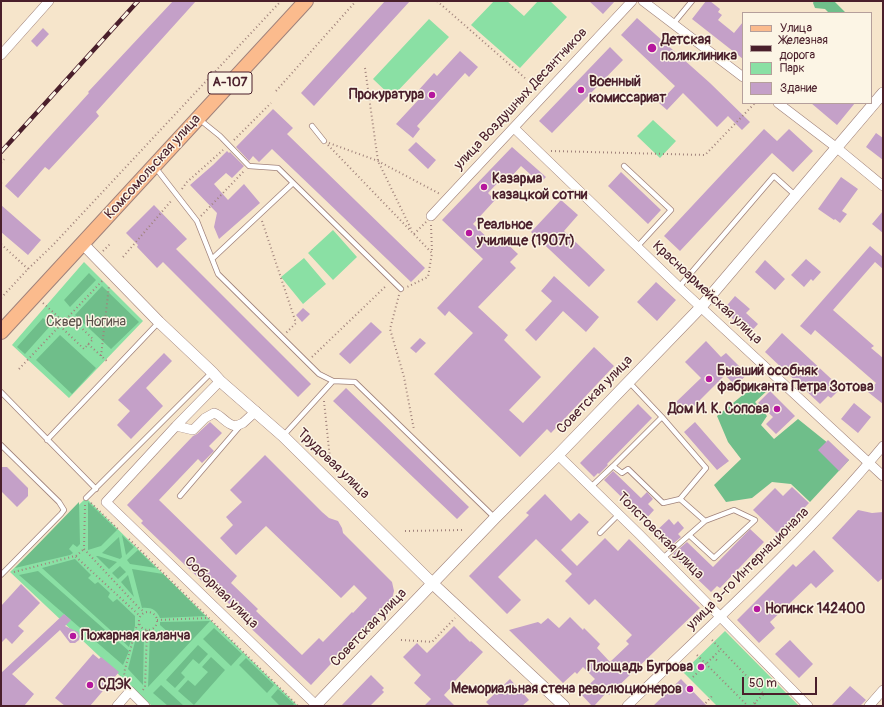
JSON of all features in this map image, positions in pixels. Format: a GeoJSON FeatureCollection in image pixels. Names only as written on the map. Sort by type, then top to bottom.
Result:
{"type":"FeatureCollection","features":[{"type":"Feature","properties":{"kind":"main road","name":"Комсомольская улица"},"geometry":{"type":"LineString","coordinates":[[1,332],[306,1]]}},
{"type":"Feature","properties":{"kind":"street"},"geometry":{"type":"LineString","coordinates":[[1,55],[49,1]]}},
{"type":"Feature","properties":{"kind":"street","name":"улица Воздушных Десантников"},"geometry":{"type":"LineString","coordinates":[[431,216],[632,1]]}},
{"type":"Feature","properties":{"kind":"street"},"geometry":{"type":"LineString","coordinates":[[643,1],[742,76]]}},
{"type":"Feature","properties":{"kind":"street","name":"Советская улица"},"geometry":{"type":"LineString","coordinates":[[315,705],[701,307],[883,93]]}},
{"type":"Feature","properties":{"kind":"street"},"geometry":{"type":"LineString","coordinates":[[779,104],[837,148],[883,186]]}},
{"type":"Feature","properties":{"kind":"street","name":"Красноармейская улица"},"geometry":{"type":"LineString","coordinates":[[514,128],[679,287],[870,462],[883,476]]}},
{"type":"Feature","properties":{"kind":"street","name":"Трудовая улица"},"geometry":{"type":"LineString","coordinates":[[83,244],[159,322],[220,381],[283,436],[433,584],[564,706]]}},
{"type":"Feature","properties":{"kind":"street"},"geometry":{"type":"LineString","coordinates":[[176,426],[220,381]]}},
{"type":"Feature","properties":{"kind":"street"},"geometry":{"type":"LineString","coordinates":[[176,426],[193,430],[205,418],[214,413],[218,414],[232,426],[236,426],[243,423],[256,411]]}},
{"type":"Feature","properties":{"kind":"street","name":"Соборная улица"},"geometry":{"type":"LineString","coordinates":[[176,426],[106,502],[315,705]]}},
{"type":"Feature","properties":{"kind":"street","name":"улица 3-го Интернационала"},"geometry":{"type":"LineString","coordinates":[[627,706],[790,549],[883,446]]}},
{"type":"Feature","properties":{"kind":"street","name":"Толстовская улица"},"geometry":{"type":"LineString","coordinates":[[558,455],[663,558],[808,706]]}},
{"type":"Feature","properties":{"kind":"street"},"geometry":{"type":"LineString","coordinates":[[869,706],[883,690]]}},
{"type":"Feature","properties":{"kind":"street"},"geometry":{"type":"LineString","coordinates":[[117,706],[133,694],[145,706]]}},
{"type":"Feature","properties":{"kind":"lane"},"geometry":{"type":"LineString","coordinates":[[673,24],[692,1]]}},
{"type":"Feature","properties":{"kind":"lane"},"geometry":{"type":"LineString","coordinates":[[198,118],[249,166],[278,168],[401,289]]}},
{"type":"Feature","properties":{"kind":"lane"},"geometry":{"type":"LineString","coordinates":[[312,126],[324,141]]}},
{"type":"Feature","properties":{"kind":"lane"},"geometry":{"type":"LineString","coordinates":[[154,166],[197,221],[218,274],[319,374],[333,381],[355,382],[495,518]]}},
{"type":"Feature","properties":{"kind":"lane"},"geometry":{"type":"LineString","coordinates":[[624,166],[671,210],[637,247]]}},
{"type":"Feature","properties":{"kind":"lane"},"geometry":{"type":"LineString","coordinates":[[679,287],[774,176],[796,196]]}},
{"type":"Feature","properties":{"kind":"lane"},"geometry":{"type":"LineString","coordinates":[[212,259],[293,183]]}},
{"type":"Feature","properties":{"kind":"lane"},"geometry":{"type":"LineString","coordinates":[[47,440],[159,322]]}},
{"type":"Feature","properties":{"kind":"lane"},"geometry":{"type":"LineString","coordinates":[[86,498],[212,372]]}},
{"type":"Feature","properties":{"kind":"lane"},"geometry":{"type":"LineString","coordinates":[[283,436],[333,381]]}},
{"type":"Feature","properties":{"kind":"lane"},"geometry":{"type":"LineString","coordinates":[[613,466],[622,473],[628,468],[663,503],[680,498],[706,468],[662,417],[628,382]]}},
{"type":"Feature","properties":{"kind":"lane"},"geometry":{"type":"LineString","coordinates":[[1,392],[96,489]]}},
{"type":"Feature","properties":{"kind":"lane"},"geometry":{"type":"LineString","coordinates":[[591,486],[662,417]]}},
{"type":"Feature","properties":{"kind":"lane"},"geometry":{"type":"LineString","coordinates":[[180,496],[243,423]]}},
{"type":"Feature","properties":{"kind":"lane"},"geometry":{"type":"LineString","coordinates":[[1,444],[59,502],[64,510],[2,573]]}},
{"type":"Feature","properties":{"kind":"lane"},"geometry":{"type":"LineString","coordinates":[[680,498],[705,521]]}},
{"type":"Feature","properties":{"kind":"lane"},"geometry":{"type":"LineString","coordinates":[[663,558],[689,535],[705,521],[734,510],[755,520],[714,558],[689,535]]}},
{"type":"Feature","properties":{"kind":"lane"},"geometry":{"type":"LineString","coordinates":[[600,533],[619,514]]}},
{"type":"Feature","properties":{"kind":"path"},"geometry":{"type":"LineString","coordinates":[[1,298],[53,245],[281,1]]}},
{"type":"Feature","properties":{"kind":"path"},"geometry":{"type":"LineString","coordinates":[[276,91],[356,1]]}},
{"type":"Feature","properties":{"kind":"path"},"geometry":{"type":"LineString","coordinates":[[437,1],[525,78]]}},
{"type":"Feature","properties":{"kind":"path"},"geometry":{"type":"LineString","coordinates":[[365,68],[378,161],[414,234]]}},
{"type":"Feature","properties":{"kind":"path"},"geometry":{"type":"LineString","coordinates":[[123,257],[187,182],[271,103]]}},
{"type":"Feature","properties":{"kind":"path"},"geometry":{"type":"LineString","coordinates":[[546,151],[705,155],[754,104]]}},
{"type":"Feature","properties":{"kind":"path"},"geometry":{"type":"LineString","coordinates":[[324,141],[378,161],[448,198]]}},
{"type":"Feature","properties":{"kind":"path"},"geometry":{"type":"LineString","coordinates":[[324,141],[432,253]]}},
{"type":"Feature","properties":{"kind":"path"},"geometry":{"type":"LineString","coordinates":[[1,162],[6,157]]}},
{"type":"Feature","properties":{"kind":"path"},"geometry":{"type":"LineString","coordinates":[[197,221],[249,166]]}},
{"type":"Feature","properties":{"kind":"path"},"geometry":{"type":"LineString","coordinates":[[259,214],[296,323],[282,337]]}},
{"type":"Feature","properties":{"kind":"path"},"geometry":{"type":"LineString","coordinates":[[414,234],[431,216]]}},
{"type":"Feature","properties":{"kind":"path"},"geometry":{"type":"LineString","coordinates":[[417,442],[404,377],[390,329],[401,289],[428,277],[432,253],[431,216]]}},
{"type":"Feature","properties":{"kind":"path"},"geometry":{"type":"LineString","coordinates":[[1,244],[28,269]]}},
{"type":"Feature","properties":{"kind":"path"},"geometry":{"type":"LineString","coordinates":[[19,369],[104,279]]}},
{"type":"Feature","properties":{"kind":"path"},"geometry":{"type":"LineString","coordinates":[[306,362],[392,280]]}},
{"type":"Feature","properties":{"kind":"path"},"geometry":{"type":"LineString","coordinates":[[101,356],[110,281]]}},
{"type":"Feature","properties":{"kind":"path"},"geometry":{"type":"LineString","coordinates":[[43,303],[64,322]]}},
{"type":"Feature","properties":{"kind":"path"},"geometry":{"type":"LineString","coordinates":[[60,326],[84,349],[93,339],[69,316]]}},
{"type":"Feature","properties":{"kind":"path"},"geometry":{"type":"LineString","coordinates":[[88,344],[108,362]]}},
{"type":"Feature","properties":{"kind":"path"},"geometry":{"type":"LineString","coordinates":[[323,393],[330,459]]}},
{"type":"Feature","properties":{"kind":"path"},"geometry":{"type":"LineString","coordinates":[[86,498],[121,531]]}},
{"type":"Feature","properties":{"kind":"path"},"geometry":{"type":"LineString","coordinates":[[86,498],[84,549],[140,609],[145,612],[151,612],[157,620],[156,626],[151,630],[143,628],[139,624]]}},
{"type":"Feature","properties":{"kind":"path"},"geometry":{"type":"LineString","coordinates":[[405,531],[463,530]]}},
{"type":"Feature","properties":{"kind":"path"},"geometry":{"type":"LineString","coordinates":[[126,536],[298,706]]}},
{"type":"Feature","properties":{"kind":"path"},"geometry":{"type":"LineString","coordinates":[[2,573],[15,572],[75,556],[84,549]]}},
{"type":"Feature","properties":{"kind":"path"},"geometry":{"type":"LineString","coordinates":[[75,556],[140,616]]}},
{"type":"Feature","properties":{"kind":"path"},"geometry":{"type":"LineString","coordinates":[[145,612],[140,616],[124,673],[133,694],[145,687],[148,630]]}},
{"type":"Feature","properties":{"kind":"path"},"geometry":{"type":"LineString","coordinates":[[402,640],[432,642],[458,616]]}},
{"type":"Feature","properties":{"kind":"path"},"geometry":{"type":"LineString","coordinates":[[157,620],[209,618]]}},
{"type":"Feature","properties":{"kind":"path"},"geometry":{"type":"LineString","coordinates":[[712,640],[764,694],[751,706]]}},
{"type":"Feature","properties":{"kind":"path"},"geometry":{"type":"LineString","coordinates":[[693,677],[721,649]]}},
{"type":"Feature","properties":{"kind":"path"},"geometry":{"type":"LineString","coordinates":[[697,655],[748,706]]}},
{"type":"Feature","properties":{"kind":"path"},"geometry":{"type":"LineString","coordinates":[[713,657],[719,662]]}},
{"type":"Feature","properties":{"kind":"path"},"geometry":{"type":"LineString","coordinates":[[703,706],[712,696]]}},
{"type":"Feature","properties":{"kind":"path"},"geometry":{"type":"LineString","coordinates":[[755,703],[758,706]]}},
{"type":"Feature","properties":{"kind":"green space"},"geometry":{"type":"Polygon","coordinates":[[[494,1],[507,1],[524,16],[538,1],[550,1],[567,17],[520,68],[471,25],[494,1]]]}},
{"type":"Feature","properties":{"kind":"green space"},"geometry":{"type":"Polygon","coordinates":[[[814,1],[834,1],[845,12],[828,12],[825,9],[815,8],[813,3],[814,1]]]}},
{"type":"Feature","properties":{"kind":"green space"},"geometry":{"type":"Polygon","coordinates":[[[429,19],[449,37],[392,97],[373,79],[429,19]]]}},
{"type":"Feature","properties":{"kind":"green space"},"geometry":{"type":"Polygon","coordinates":[[[653,120],[676,141],[660,158],[637,136],[653,120]]]}},
{"type":"Feature","properties":{"kind":"green space"},"geometry":{"type":"Polygon","coordinates":[[[333,230],[357,257],[333,280],[308,253],[333,230]]]}},
{"type":"Feature","properties":{"kind":"green space"},"geometry":{"type":"Polygon","coordinates":[[[304,258],[326,284],[303,304],[281,277],[304,258]]]}},
{"type":"Feature","properties":{"kind":"green space","name":"Сквер Ногина"},"geometry":{"type":"Polygon","coordinates":[[[84,262],[143,321],[69,398],[12,345],[84,262]]]}},
{"type":"Feature","properties":{"kind":"green space"},"geometry":{"type":"Polygon","coordinates":[[[89,273],[96,280],[70,307],[64,300],[89,273]]]}},
{"type":"Feature","properties":{"kind":"green space"},"geometry":{"type":"Polygon","coordinates":[[[102,286],[139,322],[111,349],[75,315],[102,286]]]}},
{"type":"Feature","properties":{"kind":"green space"},"geometry":{"type":"Polygon","coordinates":[[[43,318],[51,325],[25,354],[17,347],[43,318]]]}},
{"type":"Feature","properties":{"kind":"green space"},"geometry":{"type":"Polygon","coordinates":[[[60,335],[96,368],[72,394],[36,360],[60,335]]]}},
{"type":"Feature","properties":{"kind":"green space"},"geometry":{"type":"Polygon","coordinates":[[[763,386],[769,389],[755,402],[767,416],[761,425],[774,439],[798,419],[849,460],[810,502],[791,484],[772,482],[752,498],[726,502],[714,485],[741,459],[728,442],[717,416],[744,394],[763,386]]]}},
{"type":"Feature","properties":{"kind":"green space"},"geometry":{"type":"Polygon","coordinates":[[[86,498],[298,706],[152,706],[10,572],[86,498]]]}},
{"type":"Feature","properties":{"kind":"green space"},"geometry":{"type":"Polygon","coordinates":[[[79,502],[80,544],[77,547],[73,544],[69,549],[73,553],[15,568],[79,502]]]}},
{"type":"Feature","properties":{"kind":"green space"},"geometry":{"type":"Polygon","coordinates":[[[88,502],[117,530],[101,546],[88,550],[88,502]]]}},
{"type":"Feature","properties":{"kind":"green space"},"geometry":{"type":"Polygon","coordinates":[[[122,535],[134,547],[126,555],[122,535]]]}},
{"type":"Feature","properties":{"kind":"green space"},"geometry":{"type":"Polygon","coordinates":[[[119,537],[122,557],[120,559],[102,553],[119,537]]]}},
{"type":"Feature","properties":{"kind":"green space"},"geometry":{"type":"Polygon","coordinates":[[[138,550],[156,568],[130,564],[127,560],[138,550]]]}},
{"type":"Feature","properties":{"kind":"green space"},"geometry":{"type":"Polygon","coordinates":[[[96,556],[98,556],[117,562],[109,569],[96,556]]]}},
{"type":"Feature","properties":{"kind":"green space"},"geometry":{"type":"Polygon","coordinates":[[[75,559],[91,575],[88,578],[95,584],[98,582],[110,593],[108,597],[113,602],[117,599],[135,616],[135,626],[129,647],[42,568],[75,559]]]}},
{"type":"Feature","properties":{"kind":"green space"},"geometry":{"type":"Polygon","coordinates":[[[120,566],[126,572],[118,579],[112,573],[120,566]]]}},
{"type":"Feature","properties":{"kind":"green space"},"geometry":{"type":"Polygon","coordinates":[[[132,569],[163,574],[205,616],[160,618],[153,610],[142,608],[132,569]]]}},
{"type":"Feature","properties":{"kind":"green space"},"geometry":{"type":"Polygon","coordinates":[[[38,571],[129,651],[123,665],[19,575],[38,571]]]}},
{"type":"Feature","properties":{"kind":"green space"},"geometry":{"type":"Polygon","coordinates":[[[128,575],[134,597],[121,582],[128,575]]]}},
{"type":"Feature","properties":{"kind":"green space"},"geometry":{"type":"Polygon","coordinates":[[[210,621],[148,687],[150,633],[160,641],[168,632],[160,625],[160,622],[210,621]]]}},
{"type":"Feature","properties":{"kind":"green space"},"geometry":{"type":"Polygon","coordinates":[[[214,628],[242,654],[231,666],[203,639],[214,628]]]}},
{"type":"Feature","properties":{"kind":"green space"},"geometry":{"type":"Polygon","coordinates":[[[138,630],[144,633],[143,685],[128,669],[138,630]]]}},
{"type":"Feature","properties":{"kind":"green space"},"geometry":{"type":"Polygon","coordinates":[[[725,631],[799,706],[717,706],[683,672],[725,631]]]}},
{"type":"Feature","properties":{"kind":"green space"},"geometry":{"type":"Polygon","coordinates":[[[198,645],[208,654],[199,664],[193,659],[181,673],[185,677],[175,688],[166,680],[198,645]]]}},
{"type":"Feature","properties":{"kind":"green space"},"geometry":{"type":"Polygon","coordinates":[[[211,657],[225,670],[194,705],[178,691],[188,680],[195,686],[208,672],[202,667],[211,657]]]}},
{"type":"Feature","properties":{"kind":"green space"},"geometry":{"type":"Polygon","coordinates":[[[246,658],[274,685],[267,693],[239,665],[246,658]]]}},
{"type":"Feature","properties":{"kind":"green space"},"geometry":{"type":"Polygon","coordinates":[[[161,685],[184,706],[168,706],[153,693],[161,685]]]}},
{"type":"Feature","properties":{"kind":"green space"},"geometry":{"type":"Polygon","coordinates":[[[278,689],[294,704],[292,706],[280,706],[271,697],[278,689]]]}},
{"type":"Feature","properties":{"kind":"building"},"geometry":{"type":"Polygon","coordinates":[[[173,1],[196,1],[96,112],[99,116],[49,170],[45,167],[18,198],[5,186],[89,93],[88,92],[173,1]]]}},
{"type":"Feature","properties":{"kind":"building"},"geometry":{"type":"Polygon","coordinates":[[[385,1],[410,1],[314,106],[301,93],[385,1]]]}},
{"type":"Feature","properties":{"kind":"building"},"geometry":{"type":"Polygon","coordinates":[[[589,1],[615,1],[603,14],[589,1]]]}},
{"type":"Feature","properties":{"kind":"building"},"geometry":{"type":"Polygon","coordinates":[[[706,1],[710,1],[720,9],[718,12],[722,15],[718,20],[734,33],[742,23],[742,58],[692,19],[706,1]]]}},
{"type":"Feature","properties":{"kind":"building"},"geometry":{"type":"Polygon","coordinates":[[[637,18],[710,83],[750,122],[742,130],[728,116],[717,127],[683,93],[667,110],[659,103],[675,86],[621,35],[637,18]]]}},
{"type":"Feature","properties":{"kind":"building"},"geometry":{"type":"Polygon","coordinates":[[[43,28],[49,34],[37,47],[31,41],[43,28]]]}},
{"type":"Feature","properties":{"kind":"building","name":"Военный комиссариат"},"geometry":{"type":"Polygon","coordinates":[[[610,47],[623,60],[552,133],[539,121],[610,47]]]}},
{"type":"Feature","properties":{"kind":"building","name":"Прокуратура"},"geometry":{"type":"Polygon","coordinates":[[[460,51],[478,67],[469,77],[465,73],[417,126],[420,129],[413,138],[396,124],[421,97],[416,93],[434,73],[437,76],[460,51]]]}},
{"type":"Feature","properties":{"kind":"building"},"geometry":{"type":"Polygon","coordinates":[[[812,104],[854,104],[837,125],[812,104]]]}},
{"type":"Feature","properties":{"kind":"building"},"geometry":{"type":"Polygon","coordinates":[[[273,109],[293,128],[287,134],[425,268],[411,282],[272,149],[259,162],[253,156],[249,161],[236,147],[273,109]]]}},
{"type":"Feature","properties":{"kind":"building"},"geometry":{"type":"Polygon","coordinates":[[[764,129],[777,141],[789,129],[813,151],[793,172],[772,153],[680,251],[664,236],[764,129]]]}},
{"type":"Feature","properties":{"kind":"building"},"geometry":{"type":"Polygon","coordinates":[[[876,133],[883,138],[883,160],[866,147],[876,133]]]}},
{"type":"Feature","properties":{"kind":"building"},"geometry":{"type":"Polygon","coordinates":[[[416,142],[436,160],[428,169],[408,150],[416,142]]]}},
{"type":"Feature","properties":{"kind":"building"},"geometry":{"type":"Polygon","coordinates":[[[512,147],[546,177],[540,183],[521,166],[511,177],[507,173],[488,193],[495,200],[473,224],[496,246],[502,239],[518,254],[510,262],[516,268],[478,307],[508,335],[504,340],[541,377],[509,410],[523,423],[594,347],[614,366],[551,433],[547,429],[520,457],[434,374],[473,333],[449,311],[445,316],[437,308],[483,259],[442,220],[512,147]]]}},
{"type":"Feature","properties":{"kind":"building"},"geometry":{"type":"Polygon","coordinates":[[[227,151],[229,153],[230,152],[244,166],[232,178],[226,173],[214,184],[228,200],[244,184],[260,203],[219,239],[214,227],[217,213],[190,185],[227,151]]]}},
{"type":"Feature","properties":{"kind":"building"},"geometry":{"type":"Polygon","coordinates":[[[621,172],[661,210],[648,224],[608,186],[621,172]]]}},
{"type":"Feature","properties":{"kind":"building"},"geometry":{"type":"Polygon","coordinates":[[[841,177],[858,189],[842,211],[847,214],[840,223],[818,209],[841,177]]]}},
{"type":"Feature","properties":{"kind":"building"},"geometry":{"type":"Polygon","coordinates":[[[561,200],[578,215],[564,231],[605,270],[589,287],[531,232],[561,200]]]}},
{"type":"Feature","properties":{"kind":"building"},"geometry":{"type":"Polygon","coordinates":[[[1,205],[41,240],[28,255],[1,232],[1,205]]]}},
{"type":"Feature","properties":{"kind":"building"},"geometry":{"type":"Polygon","coordinates":[[[154,205],[187,239],[176,249],[311,384],[298,397],[163,262],[157,268],[126,233],[154,205]]]}},
{"type":"Feature","properties":{"kind":"building"},"geometry":{"type":"Polygon","coordinates":[[[883,211],[883,233],[872,224],[883,211]]]}},
{"type":"Feature","properties":{"kind":"building"},"geometry":{"type":"Polygon","coordinates":[[[870,246],[883,257],[883,269],[875,262],[833,310],[874,346],[871,348],[883,358],[883,404],[868,392],[876,383],[815,330],[811,335],[800,326],[870,246]]]}},
{"type":"Feature","properties":{"kind":"building"},"geometry":{"type":"Polygon","coordinates":[[[806,259],[821,272],[813,281],[811,279],[804,287],[791,275],[806,259]]]}},
{"type":"Feature","properties":{"kind":"building"},"geometry":{"type":"Polygon","coordinates":[[[765,260],[785,279],[775,290],[755,272],[765,260]]]}},
{"type":"Feature","properties":{"kind":"building"},"geometry":{"type":"Polygon","coordinates":[[[554,276],[599,317],[586,332],[563,311],[536,341],[525,330],[552,301],[541,291],[554,276]]]}},
{"type":"Feature","properties":{"kind":"building"},"geometry":{"type":"Polygon","coordinates":[[[656,282],[676,300],[657,321],[637,302],[656,282]]]}},
{"type":"Feature","properties":{"kind":"building"},"geometry":{"type":"Polygon","coordinates":[[[735,296],[750,309],[746,313],[758,324],[749,334],[723,310],[735,296]]]}},
{"type":"Feature","properties":{"kind":"building"},"geometry":{"type":"Polygon","coordinates":[[[303,308],[310,314],[302,322],[296,315],[303,308]]]}},
{"type":"Feature","properties":{"kind":"building"},"geometry":{"type":"Polygon","coordinates":[[[371,322],[382,332],[350,364],[339,354],[371,322]]]}},
{"type":"Feature","properties":{"kind":"building"},"geometry":{"type":"Polygon","coordinates":[[[782,333],[841,388],[831,398],[828,396],[820,404],[765,352],[782,333]]]}},
{"type":"Feature","properties":{"kind":"building"},"geometry":{"type":"Polygon","coordinates":[[[420,338],[426,343],[416,353],[410,348],[420,338]]]}},
{"type":"Feature","properties":{"kind":"building","name":"Бывший особняк фабриканта Петра Зотова"},"geometry":{"type":"Polygon","coordinates":[[[706,341],[721,357],[726,353],[747,374],[736,386],[725,375],[685,415],[674,404],[701,378],[685,362],[706,341]]]}},
{"type":"Feature","properties":{"kind":"building"},"geometry":{"type":"Polygon","coordinates":[[[164,353],[172,361],[146,388],[163,406],[131,439],[117,425],[130,411],[118,400],[164,353]]]}},
{"type":"Feature","properties":{"kind":"building"},"geometry":{"type":"Polygon","coordinates":[[[346,388],[469,507],[457,519],[333,401],[346,388]]]}},
{"type":"Feature","properties":{"kind":"building","name":"Дом И. К. Сопова"},"geometry":{"type":"Polygon","coordinates":[[[770,391],[795,416],[776,434],[766,424],[773,417],[758,403],[770,391]]]}},
{"type":"Feature","properties":{"kind":"building"},"geometry":{"type":"Polygon","coordinates":[[[854,403],[871,417],[858,433],[841,419],[854,403]]]}},
{"type":"Feature","properties":{"kind":"building"},"geometry":{"type":"Polygon","coordinates":[[[638,404],[652,418],[607,464],[608,465],[594,477],[580,463],[638,404]]]}},
{"type":"Feature","properties":{"kind":"building"},"geometry":{"type":"Polygon","coordinates":[[[210,422],[222,433],[209,446],[214,451],[202,463],[198,459],[159,500],[237,576],[231,583],[258,609],[256,611],[302,655],[319,638],[323,642],[367,598],[354,585],[341,598],[266,526],[236,555],[220,538],[233,525],[226,517],[242,502],[230,490],[265,455],[322,512],[329,518],[338,521],[343,533],[392,582],[394,591],[392,599],[375,614],[377,615],[311,685],[240,618],[242,616],[209,585],[207,586],[141,523],[143,521],[127,505],[193,436],[210,422]]]}},
{"type":"Feature","properties":{"kind":"building"},"geometry":{"type":"Polygon","coordinates":[[[695,422],[729,461],[717,470],[684,432],[695,422]]]}},
{"type":"Feature","properties":{"kind":"building"},"geometry":{"type":"Polygon","coordinates":[[[828,440],[849,460],[839,471],[818,450],[828,440]]]}},
{"type":"Feature","properties":{"kind":"building"},"geometry":{"type":"Polygon","coordinates":[[[1,467],[7,467],[28,488],[28,496],[17,507],[1,491],[1,467]]]}},
{"type":"Feature","properties":{"kind":"building"},"geometry":{"type":"Polygon","coordinates":[[[613,471],[641,498],[647,492],[653,499],[648,504],[654,510],[645,520],[604,480],[613,471]]]}},
{"type":"Feature","properties":{"kind":"building"},"geometry":{"type":"Polygon","coordinates":[[[792,487],[809,503],[779,535],[753,510],[775,488],[783,496],[792,487]]]}},
{"type":"Feature","properties":{"kind":"building"},"geometry":{"type":"Polygon","coordinates":[[[545,494],[571,521],[579,513],[589,522],[561,550],[577,566],[605,538],[618,551],[629,539],[700,608],[609,695],[607,692],[594,706],[592,706],[580,693],[595,679],[583,667],[577,674],[575,672],[563,683],[509,630],[538,622],[541,624],[548,618],[559,628],[570,617],[600,644],[597,648],[610,662],[629,644],[626,641],[632,635],[595,599],[589,605],[565,581],[572,574],[536,539],[498,577],[521,600],[507,614],[469,576],[529,515],[526,513],[545,494]]]}},
{"type":"Feature","properties":{"kind":"building"},"geometry":{"type":"Polygon","coordinates":[[[858,510],[872,513],[883,512],[883,578],[878,582],[832,538],[858,510]]]}},
{"type":"Feature","properties":{"kind":"building"},"geometry":{"type":"Polygon","coordinates":[[[669,519],[674,525],[678,521],[684,528],[678,534],[681,537],[668,548],[654,533],[669,519]]]}},
{"type":"Feature","properties":{"kind":"building"},"geometry":{"type":"Polygon","coordinates":[[[750,529],[764,542],[720,588],[717,586],[711,592],[674,557],[675,555],[673,554],[687,542],[713,567],[750,529]]]}},
{"type":"Feature","properties":{"kind":"building"},"geometry":{"type":"Polygon","coordinates":[[[814,550],[834,571],[816,588],[811,583],[770,622],[775,628],[759,643],[737,620],[793,564],[796,567],[814,550]]]}},
{"type":"Feature","properties":{"kind":"building"},"geometry":{"type":"Polygon","coordinates":[[[21,584],[40,603],[18,626],[24,631],[12,644],[6,638],[1,643],[1,606],[21,584]]]}},
{"type":"Feature","properties":{"kind":"building"},"geometry":{"type":"Polygon","coordinates":[[[64,614],[71,620],[65,626],[78,632],[80,637],[79,640],[75,643],[70,643],[60,630],[12,674],[34,694],[24,706],[1,706],[1,673],[64,614]]]}},
{"type":"Feature","properties":{"kind":"building"},"geometry":{"type":"Polygon","coordinates":[[[454,626],[470,642],[471,641],[483,652],[454,682],[455,683],[444,695],[455,706],[424,706],[431,699],[414,683],[421,675],[403,657],[417,643],[427,653],[454,626]]]}},
{"type":"Feature","properties":{"kind":"building"},"geometry":{"type":"Polygon","coordinates":[[[790,640],[813,664],[799,678],[775,654],[790,640]]]}},
{"type":"Feature","properties":{"kind":"building"},"geometry":{"type":"Polygon","coordinates":[[[93,654],[99,659],[101,657],[119,672],[90,706],[65,706],[55,698],[93,654]]]}},
{"type":"Feature","properties":{"kind":"building"},"geometry":{"type":"Polygon","coordinates":[[[371,675],[384,688],[382,690],[384,692],[370,706],[341,706],[371,675]]]}},
{"type":"Feature","properties":{"kind":"building"},"geometry":{"type":"Polygon","coordinates":[[[510,679],[529,700],[522,706],[490,706],[486,702],[510,679]]]}},
{"type":"Feature","properties":{"kind":"building"},"geometry":{"type":"Polygon","coordinates":[[[681,679],[707,706],[653,706],[681,679]]]}},
{"type":"Feature","properties":{"kind":"building"},"geometry":{"type":"Polygon","coordinates":[[[850,686],[866,700],[860,706],[831,706],[850,686]]]}},
{"type":"Feature","properties":{"kind":"railway"},"geometry":{"type":"LineString","coordinates":[[1,152],[138,1]]}},
{"type":"Feature","properties":{"kind":"place","name":"Детская поликлиника"},"geometry":{"type":"Point","coordinates":[652,48]}},
{"type":"Feature","properties":{"kind":"place","name":"Военный комиссариат"},"geometry":{"type":"Point","coordinates":[581,90]}},
{"type":"Feature","properties":{"kind":"place","name":"Прокуратура"},"geometry":{"type":"Point","coordinates":[432,95]}},
{"type":"Feature","properties":{"kind":"place","name":"Казарма казацкой сотни"},"geometry":{"type":"Point","coordinates":[484,187]}},
{"type":"Feature","properties":{"kind":"place","name":"Реальное училище (1907г)"},"geometry":{"type":"Point","coordinates":[469,233]}},
{"type":"Feature","properties":{"kind":"place","name":"Бывший особняк фабриканта Петра Зотова"},"geometry":{"type":"Point","coordinates":[709,379]}},
{"type":"Feature","properties":{"kind":"place","name":"Дом И. К. Сопова"},"geometry":{"type":"Point","coordinates":[777,409]}},
{"type":"Feature","properties":{"kind":"place","name":"Ногинск 142400"},"geometry":{"type":"Point","coordinates":[757,609]}},
{"type":"Feature","properties":{"kind":"place","name":"Пожарная каланча"},"geometry":{"type":"Point","coordinates":[73,636]}},
{"type":"Feature","properties":{"kind":"place","name":"Площадь Бугрова"},"geometry":{"type":"Point","coordinates":[701,667]}},
{"type":"Feature","properties":{"kind":"place","name":"СДЭК"},"geometry":{"type":"Point","coordinates":[90,685]}},
{"type":"Feature","properties":{"kind":"place","name":"Мемориальная стена революционеров"},"geometry":{"type":"Point","coordinates":[690,689]}}]}
